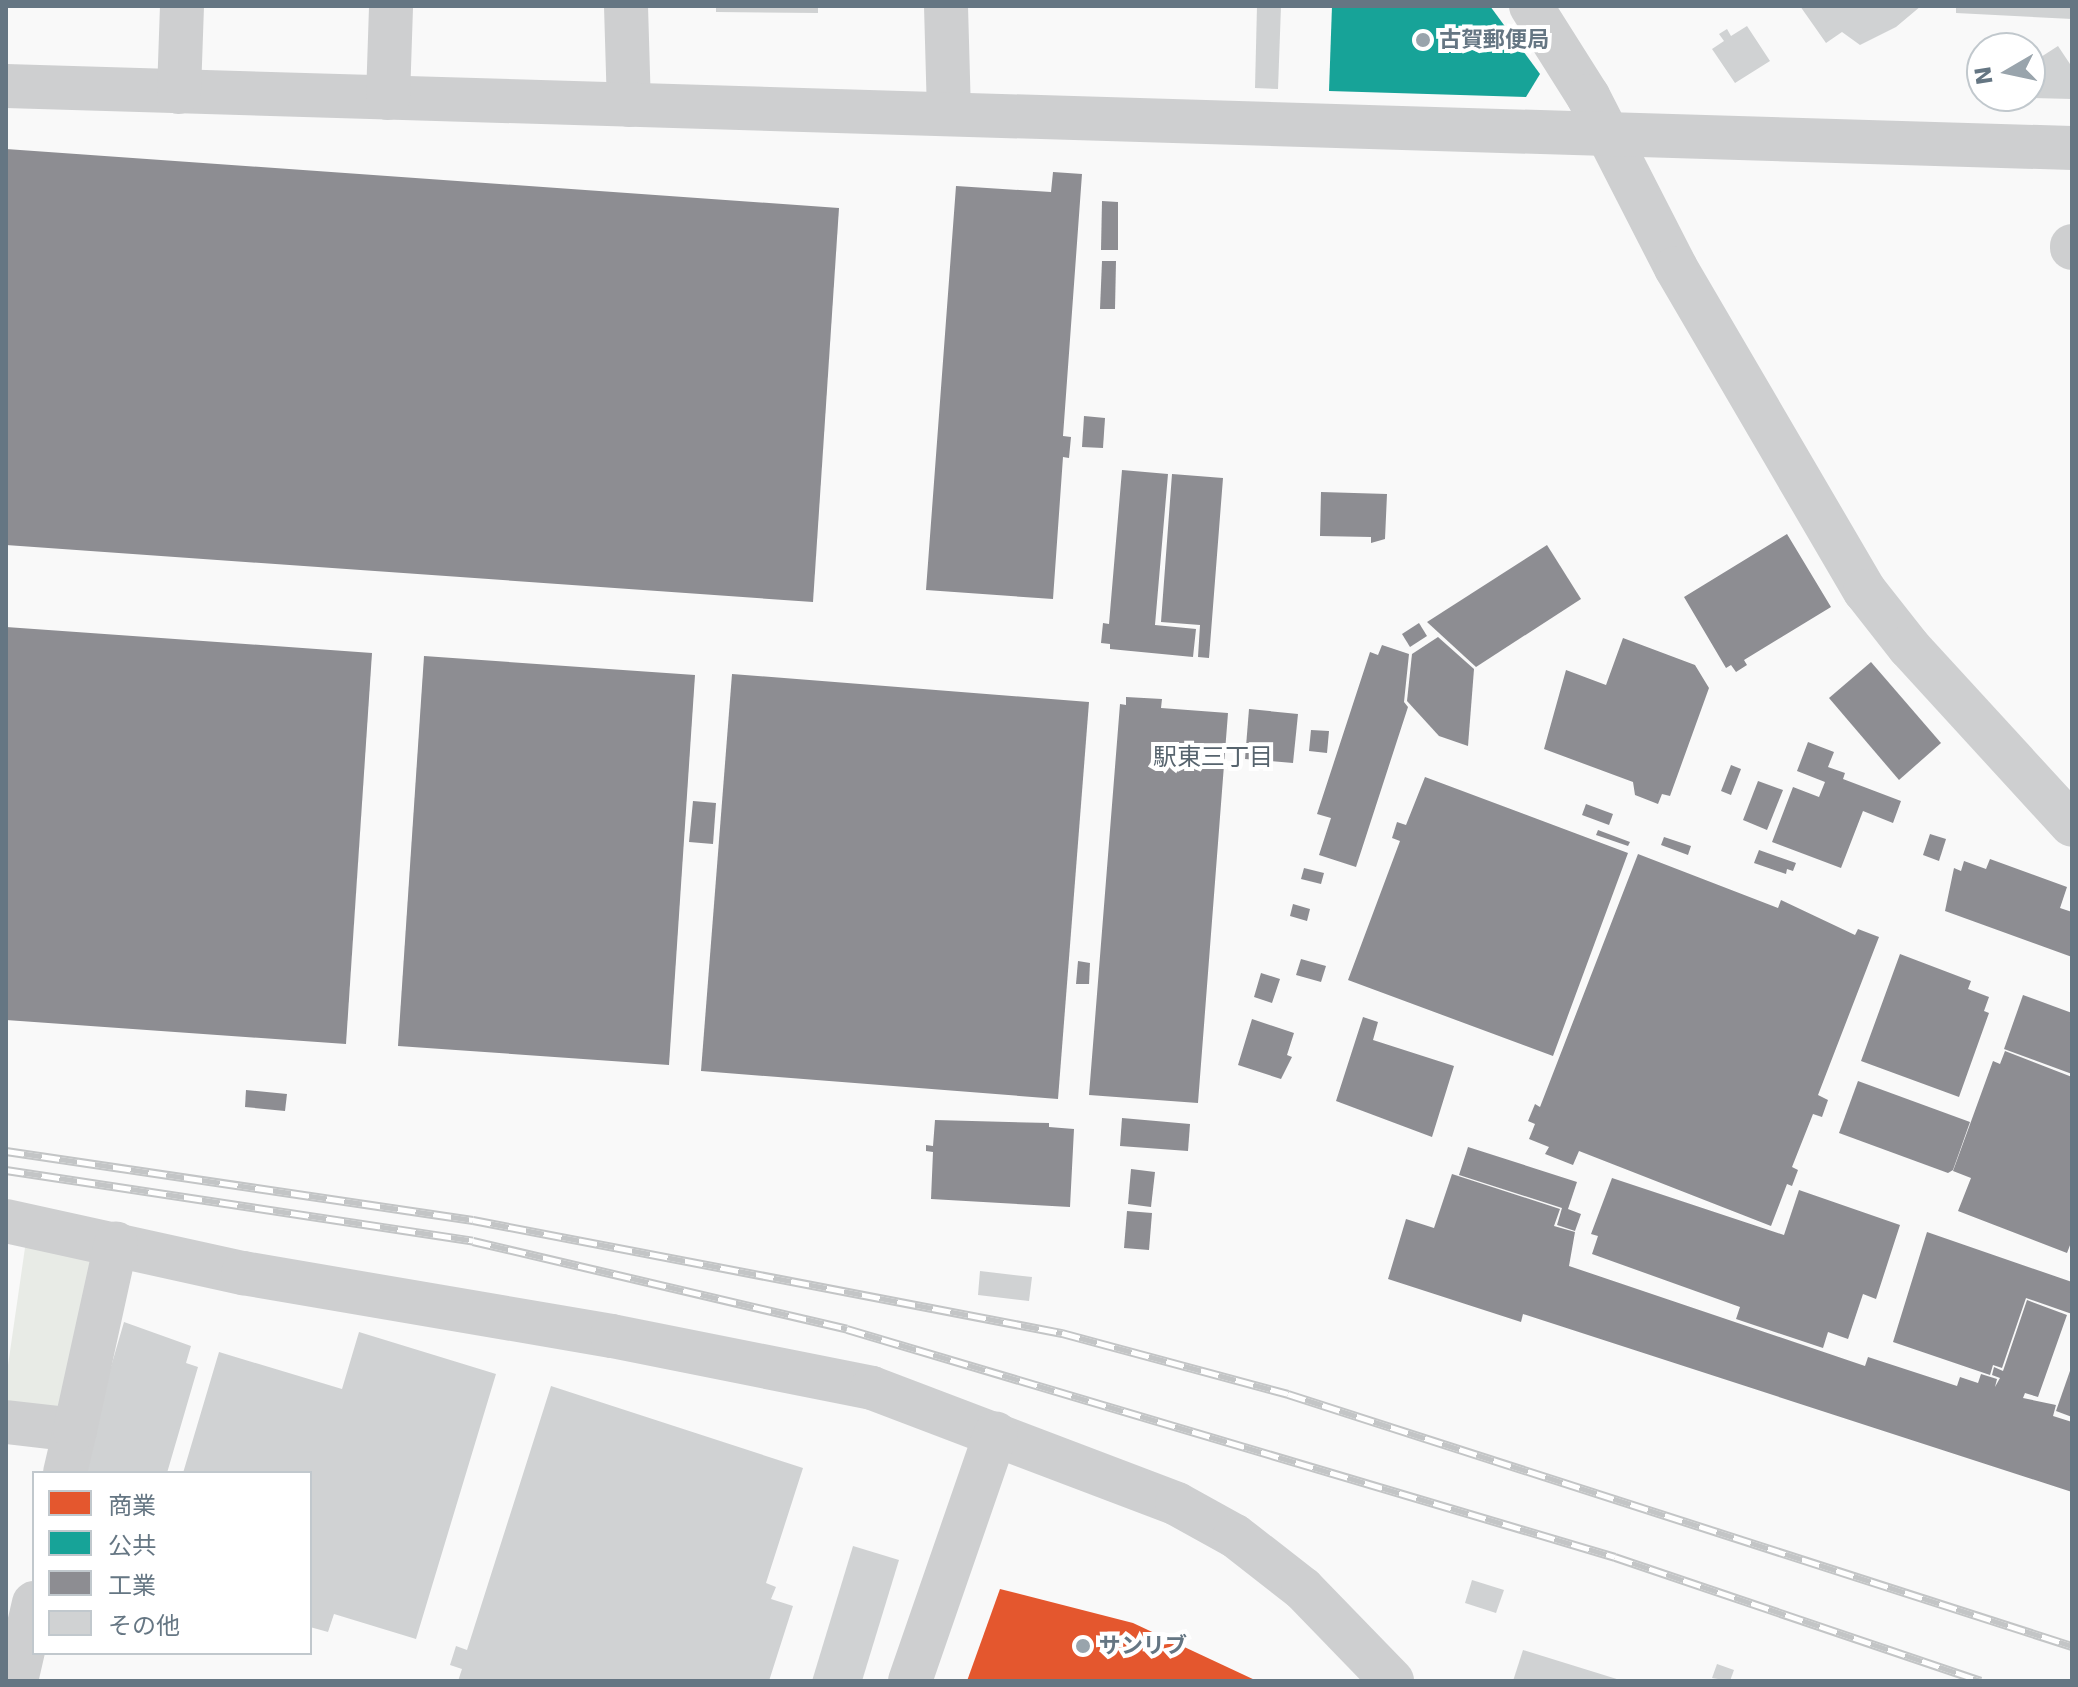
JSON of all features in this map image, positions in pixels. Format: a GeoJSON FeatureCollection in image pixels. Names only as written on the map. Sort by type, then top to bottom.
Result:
{"type":"FeatureCollection","features":[{"type":"Feature","properties":{"kind":"street"},"geometry":{"type":"LineString","coordinates":[[179,92],[182,6]]}},
{"type":"Feature","properties":{"kind":"street"},"geometry":{"type":"LineString","coordinates":[[388,98],[391,6]]}},
{"type":"Feature","properties":{"kind":"street"},"geometry":{"type":"LineString","coordinates":[[626,6],[629,105]]}},
{"type":"Feature","properties":{"kind":"street"},"geometry":{"type":"LineString","coordinates":[[946,6],[949,113]]}},
{"type":"Feature","properties":{"kind":"street"},"geometry":{"type":"LineString","coordinates":[[1531,6],[1588,96],[1603,133],[1676,268],[1865,591],[1909,647],[2072,825]]}},
{"type":"Feature","properties":{"kind":"street"},"geometry":{"type":"LineString","coordinates":[[6,86],[2072,148]]}},
{"type":"Feature","properties":{"kind":"street"},"geometry":{"type":"LineString","coordinates":[[6,1221],[243,1273],[612,1336],[872,1388],[1177,1504],[1235,1536],[1303,1589],[1392,1681]]}},
{"type":"Feature","properties":{"kind":"street"},"geometry":{"type":"LineString","coordinates":[[65,1471],[116,1243]]}},
{"type":"Feature","properties":{"kind":"street"},"geometry":{"type":"LineString","coordinates":[[6,1422],[75,1430]]}},
{"type":"Feature","properties":{"kind":"street"},"geometry":{"type":"LineString","coordinates":[[910,1681],[996,1433]]}},
{"type":"Feature","properties":{"kind":"street"},"geometry":{"type":"LineString","coordinates":[[13,1676],[32,1610]]}},
{"type":"Feature","properties":{"kind":"shaded area"},"geometry":{"type":"Polygon","coordinates":[[[26,1241],[93,1253],[65,1416],[6,1414],[6,1379],[26,1241]]]}},
{"type":"Feature","properties":{"kind":"building: 商業","name":"サンリブ"},"geometry":{"type":"Polygon","coordinates":[[[1000,1589],[1133,1623],[1257,1681],[967,1681],[1000,1589]]]}},
{"type":"Feature","properties":{"kind":"building: 公共","name":"古賀郵便局"},"geometry":{"type":"Polygon","coordinates":[[[1332,6],[1490,6],[1540,74],[1526,97],[1329,91],[1332,6]]]}},
{"type":"Feature","properties":{"kind":"building: 工業"},"geometry":{"type":"Polygon","coordinates":[[[6,149],[839,208],[813,602],[6,545],[6,149]]]}},
{"type":"Feature","properties":{"kind":"building: 工業"},"geometry":{"type":"Polygon","coordinates":[[[1053,172],[1082,174],[1063,436],[1071,437],[1069,458],[1063,457],[1053,599],[926,590],[956,186],[1051,192],[1053,172]]]}},
{"type":"Feature","properties":{"kind":"building: 工業"},"geometry":{"type":"Polygon","coordinates":[[[1102,201],[1118,202],[1118,250],[1101,250],[1102,201]]]}},
{"type":"Feature","properties":{"kind":"building: 工業"},"geometry":{"type":"Polygon","coordinates":[[[1102,261],[1116,261],[1115,309],[1100,309],[1102,261]]]}},
{"type":"Feature","properties":{"kind":"building: 工業"},"geometry":{"type":"Polygon","coordinates":[[[1084,416],[1105,418],[1103,448],[1082,447],[1084,416]]]}},
{"type":"Feature","properties":{"kind":"building: 工業"},"geometry":{"type":"Polygon","coordinates":[[[1122,470],[1168,474],[1155,625],[1196,629],[1193,657],[1110,649],[1110,644],[1101,643],[1103,623],[1109,624],[1122,470]]]}},
{"type":"Feature","properties":{"kind":"building: 工業"},"geometry":{"type":"Polygon","coordinates":[[[1172,474],[1223,478],[1209,658],[1198,657],[1200,625],[1161,622],[1172,474]]]}},
{"type":"Feature","properties":{"kind":"building: 工業"},"geometry":{"type":"Polygon","coordinates":[[[1321,492],[1387,494],[1385,539],[1371,543],[1371,537],[1320,536],[1321,492]]]}},
{"type":"Feature","properties":{"kind":"building: 工業"},"geometry":{"type":"Polygon","coordinates":[[[1787,534],[1831,607],[1744,660],[1747,665],[1736,672],[1731,665],[1726,668],[1684,597],[1787,534]]]}},
{"type":"Feature","properties":{"kind":"building: 工業"},"geometry":{"type":"Polygon","coordinates":[[[1547,545],[1581,599],[1476,667],[1427,622],[1547,545]]]}},
{"type":"Feature","properties":{"kind":"building: 工業"},"geometry":{"type":"Polygon","coordinates":[[[1419,623],[1427,636],[1410,647],[1402,634],[1419,623]]]}},
{"type":"Feature","properties":{"kind":"building: 工業"},"geometry":{"type":"Polygon","coordinates":[[[6,627],[372,653],[346,1044],[6,1020],[6,627]]]}},
{"type":"Feature","properties":{"kind":"building: 工業"},"geometry":{"type":"Polygon","coordinates":[[[1438,637],[1474,669],[1468,746],[1439,736],[1407,701],[1412,654],[1438,637]]]}},
{"type":"Feature","properties":{"kind":"building: 工業"},"geometry":{"type":"Polygon","coordinates":[[[1623,638],[1695,665],[1709,688],[1670,796],[1662,794],[1658,804],[1635,795],[1633,782],[1544,749],[1566,670],[1606,685],[1623,638]]]}},
{"type":"Feature","properties":{"kind":"building: 工業"},"geometry":{"type":"Polygon","coordinates":[[[1382,645],[1409,654],[1404,702],[1408,707],[1356,867],[1319,855],[1331,818],[1317,814],[1370,652],[1378,655],[1382,645]]]}},
{"type":"Feature","properties":{"kind":"building: 工業"},"geometry":{"type":"Polygon","coordinates":[[[424,656],[695,675],[669,1065],[398,1046],[424,656]]]}},
{"type":"Feature","properties":{"kind":"building: 工業"},"geometry":{"type":"Polygon","coordinates":[[[1871,662],[1941,743],[1899,780],[1829,698],[1871,662]]]}},
{"type":"Feature","properties":{"kind":"building: 工業"},"geometry":{"type":"Polygon","coordinates":[[[732,674],[1089,702],[1058,1099],[701,1071],[732,674]]]}},
{"type":"Feature","properties":{"kind":"building: 工業"},"geometry":{"type":"Polygon","coordinates":[[[1126,697],[1162,699],[1161,708],[1228,713],[1198,1103],[1089,1095],[1120,704],[1126,705],[1126,697]]]}},
{"type":"Feature","properties":{"kind":"building: 工業"},"geometry":{"type":"Polygon","coordinates":[[[1249,709],[1298,714],[1293,763],[1245,759],[1249,709]]]}},
{"type":"Feature","properties":{"kind":"building: 工業"},"geometry":{"type":"Polygon","coordinates":[[[1311,730],[1329,731],[1327,753],[1309,751],[1311,730]]]}},
{"type":"Feature","properties":{"kind":"building: 工業"},"geometry":{"type":"Polygon","coordinates":[[[1808,742],[1834,752],[1828,767],[1845,773],[1843,779],[1901,801],[1893,823],[1863,811],[1841,868],[1772,842],[1793,787],[1819,797],[1825,782],[1797,771],[1808,742]]]}},
{"type":"Feature","properties":{"kind":"building: 工業"},"geometry":{"type":"Polygon","coordinates":[[[1731,765],[1741,769],[1731,795],[1721,791],[1731,765]]]}},
{"type":"Feature","properties":{"kind":"building: 工業"},"geometry":{"type":"Polygon","coordinates":[[[1425,777],[1628,853],[1553,1056],[1348,980],[1400,841],[1392,838],[1397,822],[1406,825],[1425,777]]]}},
{"type":"Feature","properties":{"kind":"building: 工業"},"geometry":{"type":"Polygon","coordinates":[[[1758,781],[1783,790],[1767,830],[1743,820],[1758,781]]]}},
{"type":"Feature","properties":{"kind":"building: 工業"},"geometry":{"type":"Polygon","coordinates":[[[693,801],[716,803],[713,844],[689,842],[693,801]]]}},
{"type":"Feature","properties":{"kind":"building: 工業"},"geometry":{"type":"Polygon","coordinates":[[[1586,804],[1613,814],[1609,825],[1582,815],[1586,804]]]}},
{"type":"Feature","properties":{"kind":"building: 工業"},"geometry":{"type":"Polygon","coordinates":[[[1598,830],[1630,842],[1628,846],[1596,835],[1598,830]]]}},
{"type":"Feature","properties":{"kind":"building: 工業"},"geometry":{"type":"Polygon","coordinates":[[[1930,834],[1946,839],[1939,861],[1923,855],[1930,834]]]}},
{"type":"Feature","properties":{"kind":"building: 工業"},"geometry":{"type":"Polygon","coordinates":[[[1664,837],[1691,846],[1688,855],[1661,845],[1664,837]]]}},
{"type":"Feature","properties":{"kind":"building: 工業"},"geometry":{"type":"Polygon","coordinates":[[[1759,850],[1796,863],[1793,871],[1787,869],[1786,874],[1754,863],[1759,850]]]}},
{"type":"Feature","properties":{"kind":"building: 工業"},"geometry":{"type":"Polygon","coordinates":[[[1638,854],[1778,908],[1781,900],[1855,935],[1858,929],[1879,937],[1818,1095],[1828,1100],[1822,1117],[1813,1114],[1792,1167],[1798,1170],[1792,1186],[1787,1184],[1771,1226],[1579,1151],[1573,1165],[1545,1154],[1549,1147],[1529,1139],[1535,1124],[1528,1121],[1535,1104],[1540,1107],[1638,854]]]}},
{"type":"Feature","properties":{"kind":"building: 工業"},"geometry":{"type":"Polygon","coordinates":[[[1990,859],[2067,887],[2060,908],[2072,912],[2072,957],[1945,911],[1954,868],[1961,871],[1964,861],[1986,869],[1990,859]]]}},
{"type":"Feature","properties":{"kind":"building: 工業"},"geometry":{"type":"Polygon","coordinates":[[[1304,868],[1324,873],[1321,884],[1301,879],[1304,868]]]}},
{"type":"Feature","properties":{"kind":"building: 工業"},"geometry":{"type":"Polygon","coordinates":[[[1293,904],[1310,909],[1307,921],[1290,916],[1293,904]]]}},
{"type":"Feature","properties":{"kind":"building: 工業"},"geometry":{"type":"Polygon","coordinates":[[[1900,954],[1971,981],[1968,989],[1989,997],[1984,1011],[1989,1013],[1959,1097],[1861,1061],[1900,954]]]}},
{"type":"Feature","properties":{"kind":"building: 工業"},"geometry":{"type":"Polygon","coordinates":[[[1301,959],[1326,966],[1321,982],[1296,975],[1301,959]]]}},
{"type":"Feature","properties":{"kind":"building: 工業"},"geometry":{"type":"Polygon","coordinates":[[[1078,961],[1090,963],[1089,984],[1076,984],[1078,961]]]}},
{"type":"Feature","properties":{"kind":"building: 工業"},"geometry":{"type":"Polygon","coordinates":[[[1261,973],[1280,979],[1272,1003],[1254,997],[1261,973]]]}},
{"type":"Feature","properties":{"kind":"building: 工業"},"geometry":{"type":"Polygon","coordinates":[[[2023,995],[2072,1013],[2072,1074],[2004,1049],[2023,995]]]}},
{"type":"Feature","properties":{"kind":"building: 工業"},"geometry":{"type":"Polygon","coordinates":[[[1363,1017],[1378,1022],[1373,1040],[1454,1066],[1432,1137],[1336,1101],[1363,1017]]]}},
{"type":"Feature","properties":{"kind":"building: 工業"},"geometry":{"type":"Polygon","coordinates":[[[1252,1019],[1294,1033],[1287,1055],[1292,1057],[1281,1079],[1238,1065],[1252,1019]]]}},
{"type":"Feature","properties":{"kind":"building: 工業"},"geometry":{"type":"Polygon","coordinates":[[[2005,1051],[2072,1077],[2072,1240],[2067,1253],[1958,1211],[1971,1178],[1953,1171],[1993,1061],[2000,1064],[2005,1051]]]}},
{"type":"Feature","properties":{"kind":"building: 工業"},"geometry":{"type":"Polygon","coordinates":[[[1858,1081],[1970,1122],[1953,1170],[1948,1173],[1839,1133],[1858,1081]]]}},
{"type":"Feature","properties":{"kind":"building: 工業"},"geometry":{"type":"Polygon","coordinates":[[[246,1090],[287,1094],[285,1111],[245,1107],[246,1090]]]}},
{"type":"Feature","properties":{"kind":"building: 工業"},"geometry":{"type":"Polygon","coordinates":[[[1122,1118],[1190,1124],[1188,1151],[1120,1146],[1122,1118]]]}},
{"type":"Feature","properties":{"kind":"building: 工業"},"geometry":{"type":"Polygon","coordinates":[[[935,1120],[1049,1123],[1049,1127],[1074,1129],[1070,1207],[931,1199],[933,1152],[926,1151],[926,1145],[933,1146],[935,1120]]]}},
{"type":"Feature","properties":{"kind":"building: 工業"},"geometry":{"type":"Polygon","coordinates":[[[1468,1147],[1577,1182],[1568,1209],[1581,1214],[1575,1231],[1557,1225],[1562,1208],[1459,1175],[1468,1147]]]}},
{"type":"Feature","properties":{"kind":"building: 工業"},"geometry":{"type":"Polygon","coordinates":[[[1131,1169],[1155,1172],[1151,1207],[1128,1204],[1131,1169]]]}},
{"type":"Feature","properties":{"kind":"building: 工業"},"geometry":{"type":"Polygon","coordinates":[[[1452,1174],[1560,1209],[1554,1226],[1575,1232],[1569,1266],[1865,1366],[1868,1357],[1957,1386],[1960,1377],[1978,1383],[1981,1374],[1997,1379],[1995,1387],[2000,1378],[1992,1375],[1994,1367],[2003,1371],[2027,1300],[2067,1315],[2038,1397],[2025,1393],[2023,1398],[2056,1405],[2053,1416],[2072,1422],[2072,1492],[1523,1314],[1521,1322],[1388,1279],[1406,1219],[1434,1228],[1452,1174]]]}},
{"type":"Feature","properties":{"kind":"building: 工業"},"geometry":{"type":"Polygon","coordinates":[[[1612,1178],[1784,1235],[1799,1190],[1900,1225],[1876,1299],[1863,1294],[1848,1339],[1828,1332],[1823,1348],[1736,1319],[1740,1307],[1592,1254],[1598,1236],[1591,1234],[1612,1178]]]}},
{"type":"Feature","properties":{"kind":"building: 工業"},"geometry":{"type":"Polygon","coordinates":[[[1127,1211],[1152,1213],[1149,1250],[1124,1248],[1127,1211]]]}},
{"type":"Feature","properties":{"kind":"building: 工業"},"geometry":{"type":"Polygon","coordinates":[[[1927,1232],[2072,1282],[2072,1314],[2026,1298],[2002,1368],[1993,1365],[1990,1375],[1893,1342],[1927,1232]]]}},
{"type":"Feature","properties":{"kind":"building: 工業"},"geometry":{"type":"Polygon","coordinates":[[[2072,1368],[2072,1417],[2056,1411],[2072,1368]]]}},
{"type":"Feature","properties":{"kind":"building: その他"},"geometry":{"type":"Polygon","coordinates":[[[716,6],[818,6],[818,13],[716,12],[716,6]]]}},
{"type":"Feature","properties":{"kind":"building: その他"},"geometry":{"type":"Polygon","coordinates":[[[1257,6],[1281,6],[1278,89],[1255,88],[1257,6]]]}},
{"type":"Feature","properties":{"kind":"building: その他"},"geometry":{"type":"Polygon","coordinates":[[[1800,6],[1921,6],[1896,27],[1860,45],[1842,32],[1826,43],[1800,6]]]}},
{"type":"Feature","properties":{"kind":"building: その他"},"geometry":{"type":"Polygon","coordinates":[[[1956,6],[2072,6],[2072,19],[1956,13],[1956,6]]]}},
{"type":"Feature","properties":{"kind":"building: その他"},"geometry":{"type":"Polygon","coordinates":[[[1747,26],[1770,61],[1735,83],[1712,49],[1724,41],[1719,34],[1727,29],[1731,36],[1747,26]]]}},
{"type":"Feature","properties":{"kind":"building: その他"},"geometry":{"type":"Polygon","coordinates":[[[2058,46],[2072,67],[2072,99],[2046,98],[2046,54],[2058,46]]]}},
{"type":"Feature","properties":{"kind":"building: その他"},"geometry":{"type":"Polygon","coordinates":[[[980,1271],[1032,1277],[1029,1301],[978,1295],[980,1271]]]}},
{"type":"Feature","properties":{"kind":"building: その他"},"geometry":{"type":"Polygon","coordinates":[[[124,1322],[191,1346],[186,1363],[198,1367],[168,1471],[81,1471],[124,1322]]]}},
{"type":"Feature","properties":{"kind":"building: その他"},"geometry":{"type":"Polygon","coordinates":[[[359,1332],[496,1374],[416,1639],[334,1614],[328,1632],[312,1628],[312,1471],[184,1471],[219,1352],[342,1389],[359,1332]]]}},
{"type":"Feature","properties":{"kind":"building: その他"},"geometry":{"type":"Polygon","coordinates":[[[551,1386],[803,1468],[766,1583],[776,1587],[771,1599],[793,1606],[769,1681],[458,1681],[462,1669],[450,1665],[456,1646],[467,1650],[551,1386]]]}},
{"type":"Feature","properties":{"kind":"building: その他"},"geometry":{"type":"Polygon","coordinates":[[[853,1546],[899,1560],[862,1681],[812,1681],[853,1546]]]}},
{"type":"Feature","properties":{"kind":"building: その他"},"geometry":{"type":"Polygon","coordinates":[[[1472,1580],[1504,1590],[1496,1613],[1465,1603],[1472,1580]]]}},
{"type":"Feature","properties":{"kind":"building: その他"},"geometry":{"type":"Polygon","coordinates":[[[1523,1650],[1620,1680],[1620,1681],[1513,1681],[1523,1650]]]}},
{"type":"Feature","properties":{"kind":"building: その他"},"geometry":{"type":"Polygon","coordinates":[[[1717,1664],[1734,1670],[1730,1681],[1712,1678],[1717,1664]]]}},
{"type":"Feature","properties":{"kind":"railway"},"geometry":{"type":"LineString","coordinates":[[6,1151],[473,1220],[1062,1333],[1288,1394],[2072,1646]]}},
{"type":"Feature","properties":{"kind":"railway"},"geometry":{"type":"LineString","coordinates":[[6,1170],[473,1241],[847,1329],[1615,1557],[1981,1681]]}},
{"type":"Feature","properties":{"kind":"place","name":"古賀郵便局"},"geometry":{"type":"Point","coordinates":[1423,40]}},
{"type":"Feature","properties":{"kind":"place","name":"サンリブ"},"geometry":{"type":"Point","coordinates":[1083,1646]}},
{"type":"Feature","properties":{"kind":"district","name":"駅東三丁目"},"geometry":{"type":"Point","coordinates":[1213,758]}}]}
